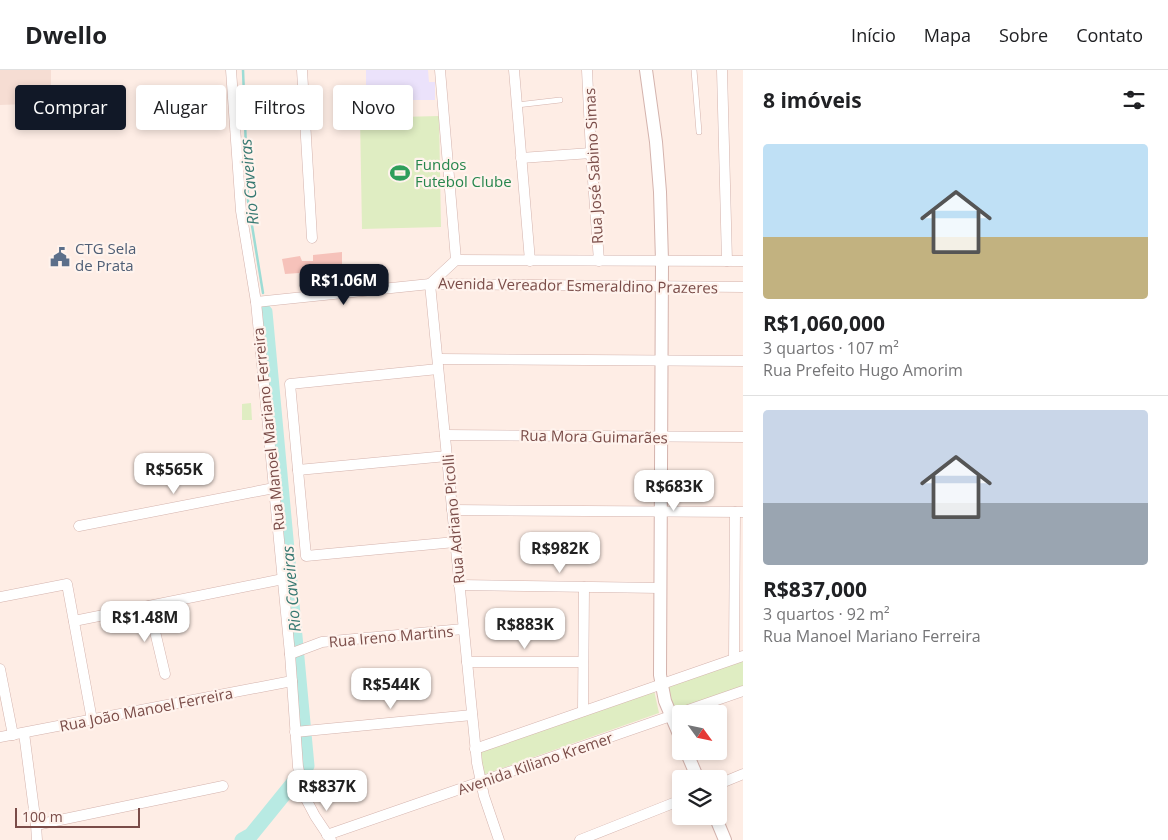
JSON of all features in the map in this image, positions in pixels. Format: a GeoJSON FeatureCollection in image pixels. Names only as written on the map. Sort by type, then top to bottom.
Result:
{"type":"FeatureCollection","features":[{"type":"Feature","properties":{"kind":"street","name":"Rua Manoel Mariano Ferreira"},"geometry":{"type":"LineString","coordinates":[[231,70],[241,211],[256,302],[291,653],[298,767],[304,794],[310,808],[329,838]]}},
{"type":"Feature","properties":{"kind":"street"},"geometry":{"type":"LineString","coordinates":[[302,70],[312,238]]}},
{"type":"Feature","properties":{"kind":"street"},"geometry":{"type":"LineString","coordinates":[[440,70],[456,260]]}},
{"type":"Feature","properties":{"kind":"street"},"geometry":{"type":"LineString","coordinates":[[514,70],[530,261]]}},
{"type":"Feature","properties":{"kind":"street","name":"Rua José Sabino Simas"},"geometry":{"type":"LineString","coordinates":[[587,70],[599,261]]}},
{"type":"Feature","properties":{"kind":"street"},"geometry":{"type":"LineString","coordinates":[[646,70],[656,142],[662,261],[659,668],[665,701],[671,716]]}},
{"type":"Feature","properties":{"kind":"street"},"geometry":{"type":"LineString","coordinates":[[722,70],[727,261]]}},
{"type":"Feature","properties":{"kind":"street"},"geometry":{"type":"LineString","coordinates":[[522,158],[591,153]]}},
{"type":"Feature","properties":{"kind":"street","name":"Avenida Vereador Esmeraldino Prazeres"},"geometry":{"type":"LineString","coordinates":[[430,284],[456,260],[743,262]]}},
{"type":"Feature","properties":{"kind":"street"},"geometry":{"type":"LineString","coordinates":[[256,302],[430,284]]}},
{"type":"Feature","properties":{"kind":"street","name":"Avenida Vereador Esmeraldino Prazeres"},"geometry":{"type":"LineString","coordinates":[[430,284],[743,287]]}},
{"type":"Feature","properties":{"kind":"street","name":"Rua Adriano Picolli"},"geometry":{"type":"LineString","coordinates":[[430,284],[475,749],[484,796],[499,840]]}},
{"type":"Feature","properties":{"kind":"street"},"geometry":{"type":"LineString","coordinates":[[455,542],[306,556],[290,384],[438,364],[662,360],[743,361]]}},
{"type":"Feature","properties":{"kind":"street","name":"Rua Mora Guimarães"},"geometry":{"type":"LineString","coordinates":[[445,434],[743,438]]}},
{"type":"Feature","properties":{"kind":"street"},"geometry":{"type":"LineString","coordinates":[[298,470],[447,456]]}},
{"type":"Feature","properties":{"kind":"street"},"geometry":{"type":"LineString","coordinates":[[79,526],[274,488]]}},
{"type":"Feature","properties":{"kind":"street"},"geometry":{"type":"LineString","coordinates":[[452,510],[739,512],[739,657],[475,749]]}},
{"type":"Feature","properties":{"kind":"street"},"geometry":{"type":"LineString","coordinates":[[74,621],[283,579]]}},
{"type":"Feature","properties":{"kind":"street"},"geometry":{"type":"LineString","coordinates":[[0,597],[67,584],[92,720]]}},
{"type":"Feature","properties":{"kind":"street"},"geometry":{"type":"LineString","coordinates":[[459,585],[660,588]]}},
{"type":"Feature","properties":{"kind":"street"},"geometry":{"type":"LineString","coordinates":[[583,711],[584,587]]}},
{"type":"Feature","properties":{"kind":"street"},"geometry":{"type":"LineString","coordinates":[[149,606],[165,674]]}},
{"type":"Feature","properties":{"kind":"street","name":"Rua Ireno Martins"},"geometry":{"type":"LineString","coordinates":[[291,653],[322,642],[463,629]]}},
{"type":"Feature","properties":{"kind":"street"},"geometry":{"type":"LineString","coordinates":[[466,662],[583,662]]}},
{"type":"Feature","properties":{"kind":"street"},"geometry":{"type":"LineString","coordinates":[[0,669],[13,735]]}},
{"type":"Feature","properties":{"kind":"street","name":"Rua João Manoel Ferreira"},"geometry":{"type":"LineString","coordinates":[[0,737],[292,680]]}},
{"type":"Feature","properties":{"kind":"street","name":"Avenida Kiliano Kremer"},"geometry":{"type":"LineString","coordinates":[[329,838],[481,782],[743,691]]}},
{"type":"Feature","properties":{"kind":"street"},"geometry":{"type":"LineString","coordinates":[[297,732],[472,715]]}},
{"type":"Feature","properties":{"kind":"street"},"geometry":{"type":"LineString","coordinates":[[24,733],[37,840]]}},
{"type":"Feature","properties":{"kind":"street"},"geometry":{"type":"LineString","coordinates":[[727,781],[743,774]]}},
{"type":"Feature","properties":{"kind":"street"},"geometry":{"type":"LineString","coordinates":[[36,825],[223,786]]}},
{"type":"Feature","properties":{"kind":"street"},"geometry":{"type":"LineString","coordinates":[[580,840],[672,804]]}},
{"type":"Feature","properties":{"kind":"street"},"geometry":{"type":"LineString","coordinates":[[718,825],[725,840]]}},
{"type":"Feature","properties":{"kind":"lane"},"geometry":{"type":"LineString","coordinates":[[694,70],[699,132]]}},
{"type":"Feature","properties":{"kind":"lane"},"geometry":{"type":"LineString","coordinates":[[517,106],[560,100]]}},
{"type":"Feature","properties":{"kind":"shaded area"},"geometry":{"type":"Polygon","coordinates":[[[0,70],[51,70],[51,85],[15,85],[15,104],[0,105],[0,70]]]}},
{"type":"Feature","properties":{"kind":"shaded area"},"geometry":{"type":"Polygon","coordinates":[[[366,70],[428,70],[429,82],[435,82],[435,100],[413,100],[413,85],[366,85],[366,70]]]}},
{"type":"Feature","properties":{"kind":"green space","name":"Fundos Futebol Clube"},"geometry":{"type":"Polygon","coordinates":[[[439,116],[441,227],[362,229],[360,130],[413,130],[413,117],[439,116]]]}},
{"type":"Feature","properties":{"kind":"green space"},"geometry":{"type":"Polygon","coordinates":[[[251,403],[252,420],[242,420],[242,404],[251,403]]]}},
{"type":"Feature","properties":{"kind":"green space"},"geometry":{"type":"Polygon","coordinates":[[[743,661],[743,688],[693,705],[673,705],[666,687],[743,661]]]}},
{"type":"Feature","properties":{"kind":"green space"},"geometry":{"type":"Polygon","coordinates":[[[654,690],[659,713],[483,775],[480,752],[654,690]]]}},
{"type":"Feature","properties":{"kind":"building"},"geometry":{"type":"Polygon","coordinates":[[[342,252],[342,270],[285,274],[282,259],[300,256],[302,261],[313,261],[313,255],[342,252]]]}},
{"type":"Feature","properties":{"kind":"waterway","name":"Rio Caveiras"},"geometry":{"type":"LineString","coordinates":[[243,70],[248,201],[263,293]]}},
{"type":"Feature","properties":{"kind":"waterway","name":"Rio Caveiras"},"geometry":{"type":"LineString","coordinates":[[242,840],[251,835],[307,766],[265,312]]}},
{"type":"Feature","properties":{"kind":"place","name":"Fundos Futebol Clube"},"geometry":{"type":"Point","coordinates":[400,173]}},
{"type":"Feature","properties":{"kind":"place","name":"CTG Sela de Prata"},"geometry":{"type":"Point","coordinates":[60,257]}}]}
